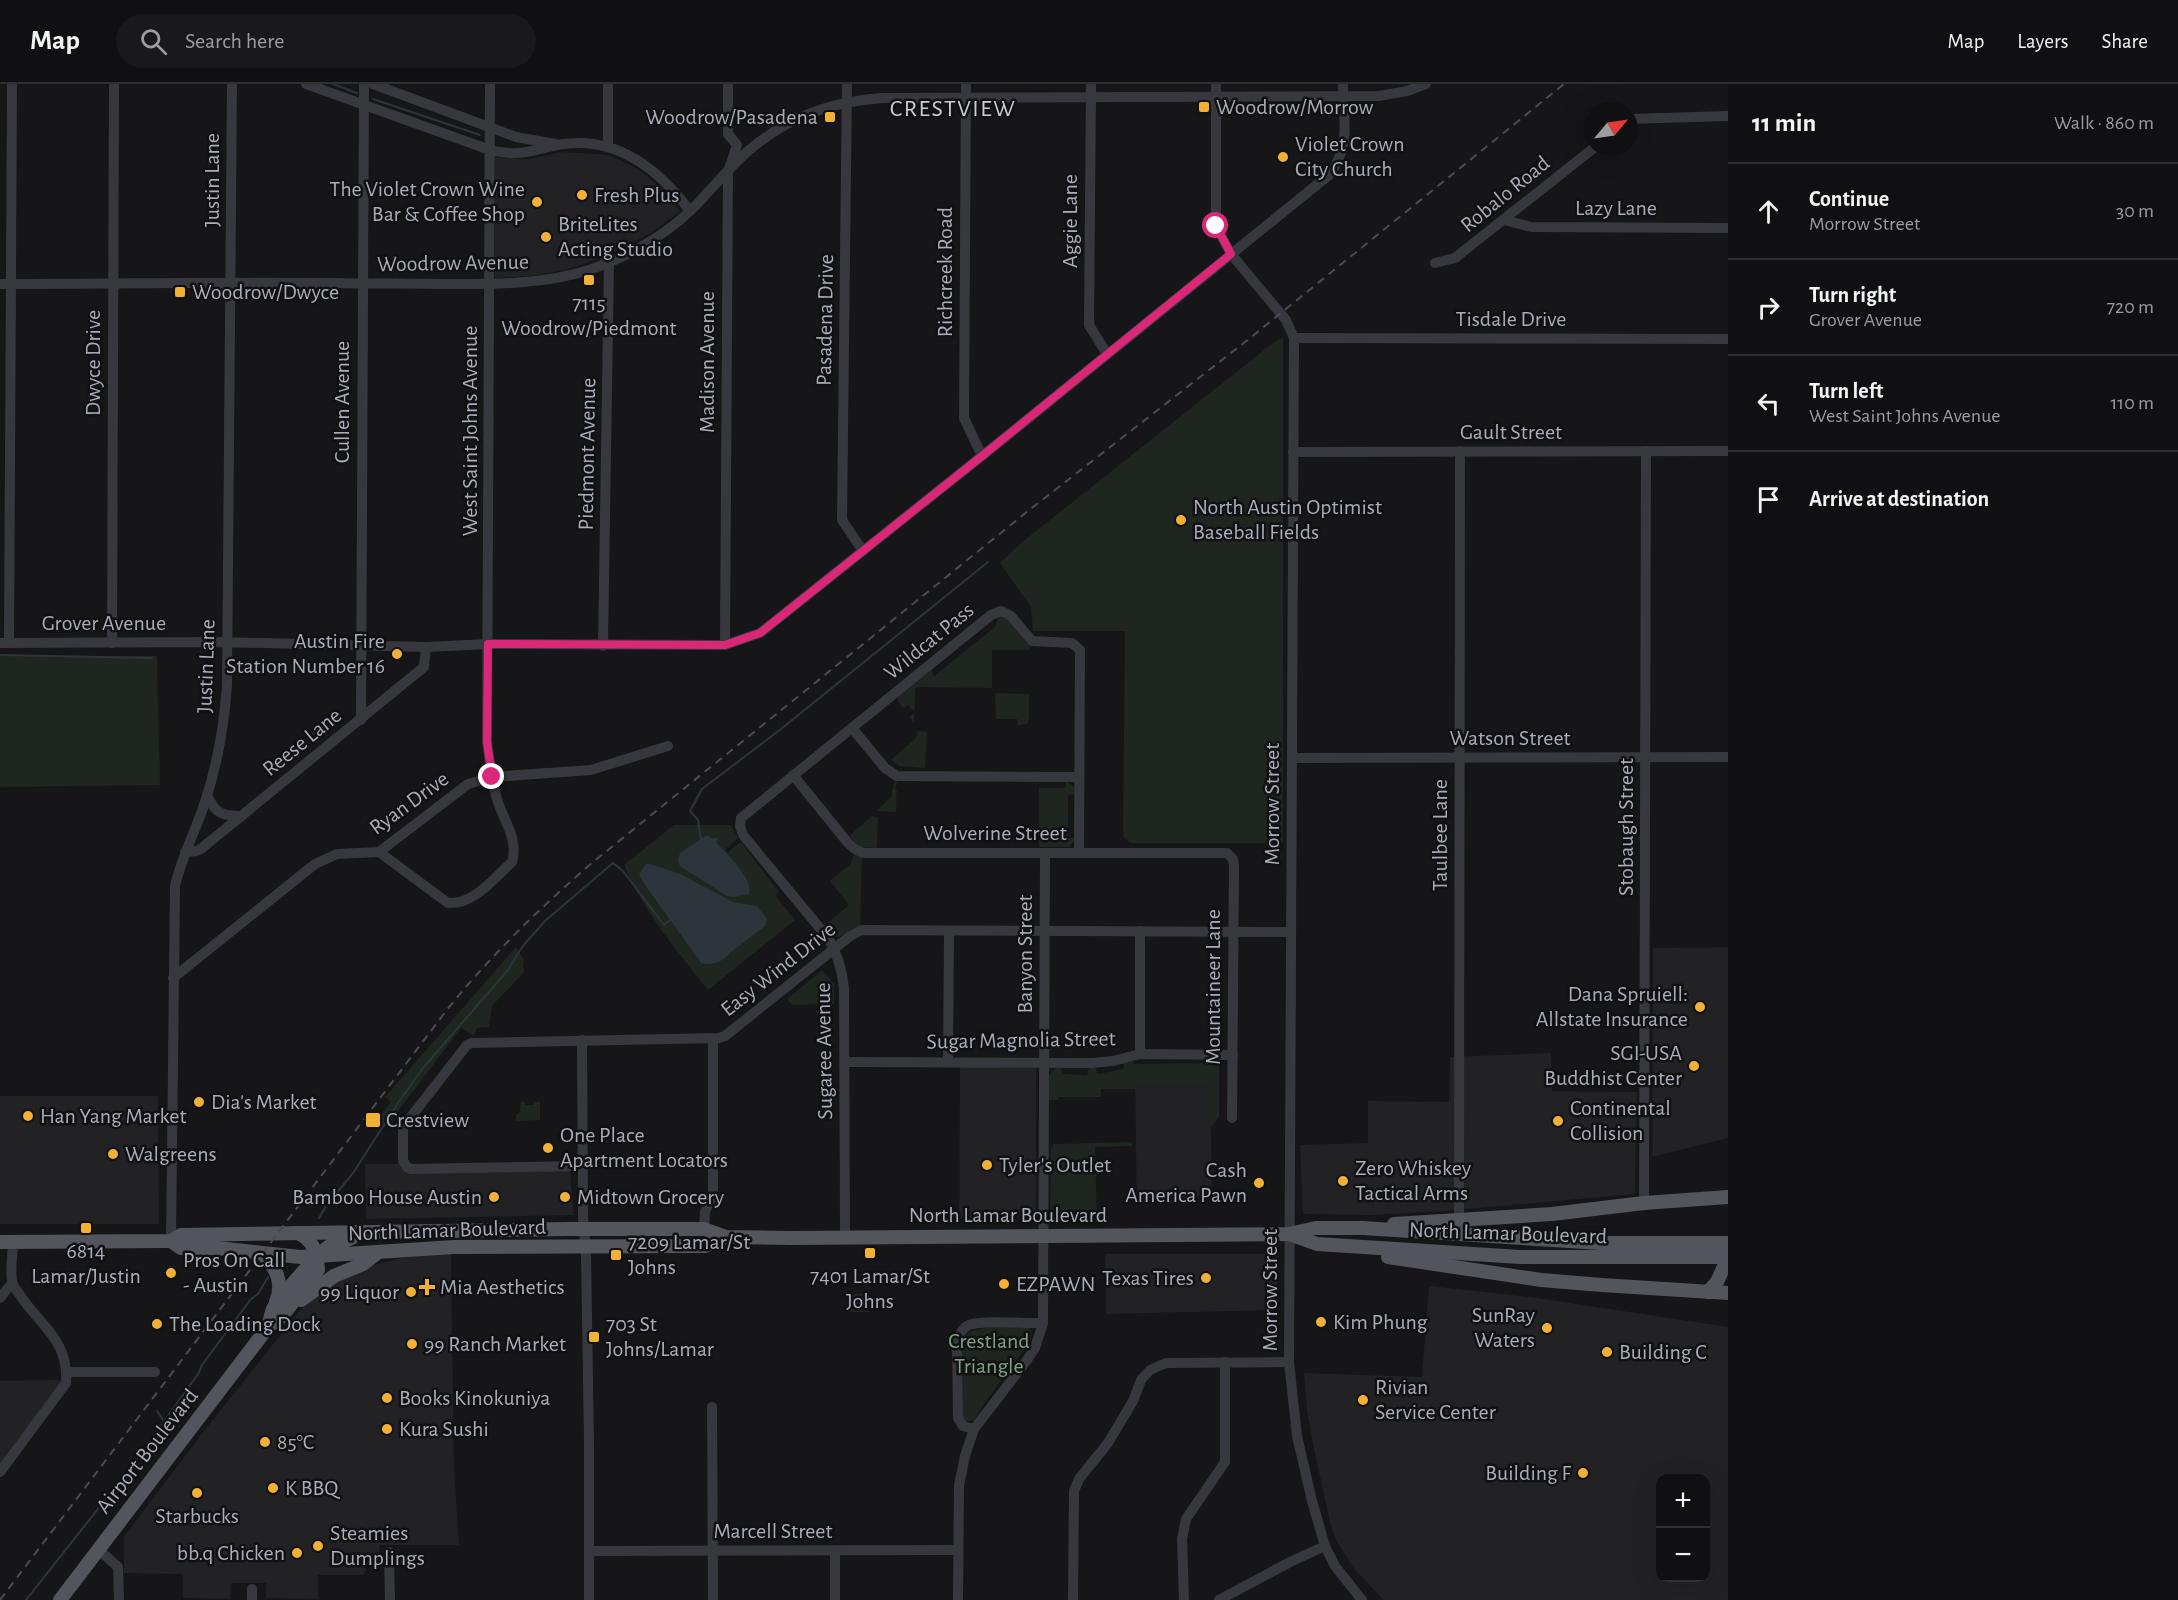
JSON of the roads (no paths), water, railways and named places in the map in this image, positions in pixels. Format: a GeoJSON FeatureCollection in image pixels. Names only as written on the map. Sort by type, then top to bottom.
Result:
{"type":"FeatureCollection","features":[{"type":"Feature","properties":{"kind":"main road"},"geometry":{"type":"LineString","coordinates":[[1362,1228],[1409,1222],[1552,1214],[1644,1203],[1728,1197]]}},
{"type":"Feature","properties":{"kind":"main road","name":"North Lamar Boulevard"},"geometry":{"type":"LineString","coordinates":[[171,1241],[181,1248],[218,1248],[300,1257],[454,1247],[705,1246],[726,1238],[1289,1234],[1316,1228],[1362,1228],[1600,1243],[1728,1243]]}},
{"type":"Feature","properties":{"kind":"main road","name":"North Lamar Boulevard"},"geometry":{"type":"LineString","coordinates":[[6,1242],[171,1241],[181,1235],[584,1229],[704,1229],[726,1238]]}},
{"type":"Feature","properties":{"kind":"main road"},"geometry":{"type":"LineString","coordinates":[[298,1233],[309,1240],[317,1256],[328,1246],[337,1241],[348,1240],[360,1232]]}},
{"type":"Feature","properties":{"kind":"main road","name":"North Lamar Boulevard"},"geometry":{"type":"LineString","coordinates":[[1289,1234],[1317,1244],[1520,1257],[1728,1257]]}},
{"type":"Feature","properties":{"kind":"main road"},"geometry":{"type":"LineString","coordinates":[[1345,1246],[1374,1255],[1523,1278],[1602,1286],[1713,1287],[1728,1293]]}},
{"type":"Feature","properties":{"kind":"main road"},"geometry":{"type":"LineString","coordinates":[[279,1311],[325,1282],[363,1264],[377,1253]]}},
{"type":"Feature","properties":{"kind":"main road"},"geometry":{"type":"LineString","coordinates":[[263,1254],[275,1268],[279,1280],[279,1311]]}},
{"type":"Feature","properties":{"kind":"main road","name":"Airport Boulevard"},"geometry":{"type":"LineString","coordinates":[[60,1600],[268,1327],[317,1256]]}},
{"type":"Feature","properties":{"kind":"main road"},"geometry":{"type":"LineString","coordinates":[[1713,1287],[1728,1257]]}},
{"type":"Feature","properties":{"kind":"street"},"geometry":{"type":"LineString","coordinates":[[4,643],[5,284],[12,84]]}},
{"type":"Feature","properties":{"kind":"street","name":"Dwyce Drive"},"geometry":{"type":"LineString","coordinates":[[112,643],[114,84]]}},
{"type":"Feature","properties":{"kind":"street","name":"Justin Lane"},"geometry":{"type":"LineString","coordinates":[[171,1241],[175,886],[179,867],[207,795],[217,760],[225,715],[228,642],[232,84]]}},
{"type":"Feature","properties":{"kind":"street"},"geometry":{"type":"LineString","coordinates":[[306,84],[490,150],[522,154],[558,145]]}},
{"type":"Feature","properties":{"kind":"street","name":"Cullen Avenue"},"geometry":{"type":"LineString","coordinates":[[361,720],[364,84]]}},
{"type":"Feature","properties":{"kind":"street"},"geometry":{"type":"LineString","coordinates":[[373,84],[516,137],[558,145],[608,147],[645,164],[675,191],[690,211]]}},
{"type":"Feature","properties":{"kind":"street","name":"West Saint Johns Avenue"},"geometry":{"type":"LineString","coordinates":[[379,852],[448,903],[459,904],[471,899],[512,862],[514,855],[513,839],[497,800],[487,742],[490,84]]}},
{"type":"Feature","properties":{"kind":"street"},"geometry":{"type":"LineString","coordinates":[[608,84],[608,147]]}},
{"type":"Feature","properties":{"kind":"street","name":"Madison Avenue"},"geometry":{"type":"LineString","coordinates":[[725,645],[728,172],[737,146],[728,134],[728,84]]}},
{"type":"Feature","properties":{"kind":"street","name":"Pasadena Drive"},"geometry":{"type":"LineString","coordinates":[[847,84],[842,520],[863,551]]}},
{"type":"Feature","properties":{"kind":"street","name":"Richcreek Road"},"geometry":{"type":"LineString","coordinates":[[966,84],[964,418],[982,456]]}},
{"type":"Feature","properties":{"kind":"street","name":"Aggie Lane"},"geometry":{"type":"LineString","coordinates":[[1091,84],[1089,325],[1107,354]]}},
{"type":"Feature","properties":{"kind":"street","name":"Morrow Street"},"geometry":{"type":"LineString","coordinates":[[1216,84],[1215,221],[1221,238],[1231,254],[1286,320],[1294,338],[1289,1362],[1297,1436],[1325,1546],[1335,1566],[1362,1600]]}},
{"type":"Feature","properties":{"kind":"street","name":"Woodrow Avenue"},"geometry":{"type":"LineString","coordinates":[[5,284],[231,282],[490,284],[549,280],[609,262],[662,233],[690,211],[750,149],[776,130],[810,113],[847,102],[883,98],[1216,97],[1343,90],[1393,94],[1426,84]]}},
{"type":"Feature","properties":{"kind":"street","name":"Grover Avenue"},"geometry":{"type":"LineString","coordinates":[[4,643],[228,642],[426,647],[488,644],[725,645],[760,633],[1329,175],[1337,165],[1344,145],[1343,90]]}},
{"type":"Feature","properties":{"kind":"street"},"geometry":{"type":"LineString","coordinates":[[1638,119],[1728,116]]}},
{"type":"Feature","properties":{"kind":"street","name":"Robalo Road"},"geometry":{"type":"LineString","coordinates":[[1436,263],[1455,258],[1584,156]]}},
{"type":"Feature","properties":{"kind":"street","name":"Lazy Lane"},"geometry":{"type":"LineString","coordinates":[[1504,220],[1531,227],[1728,228]]}},
{"type":"Feature","properties":{"kind":"street","name":"Piedmont Avenue"},"geometry":{"type":"LineString","coordinates":[[603,645],[609,262]]}},
{"type":"Feature","properties":{"kind":"street","name":"Tisdale Drive"},"geometry":{"type":"LineString","coordinates":[[1294,338],[1728,339]]}},
{"type":"Feature","properties":{"kind":"street","name":"Taulbee Lane"},"geometry":{"type":"LineString","coordinates":[[1459,1219],[1460,451]]}},
{"type":"Feature","properties":{"kind":"street","name":"Stobaugh Street"},"geometry":{"type":"LineString","coordinates":[[1644,1203],[1646,451]]}},
{"type":"Feature","properties":{"kind":"street","name":"Gault Street"},"geometry":{"type":"LineString","coordinates":[[1293,452],[1728,451]]}},
{"type":"Feature","properties":{"kind":"street","name":"Wildcat Pass"},"geometry":{"type":"LineString","coordinates":[[740,825],[744,815],[991,615],[1004,612],[1013,618],[1032,641],[1072,643],[1080,650],[1079,853]]}},
{"type":"Feature","properties":{"kind":"street","name":"Reese Lane"},"geometry":{"type":"LineString","coordinates":[[185,852],[202,848],[424,667],[426,647]]}},
{"type":"Feature","properties":{"kind":"street"},"geometry":{"type":"LineString","coordinates":[[852,728],[885,768],[897,776],[1079,777]]}},
{"type":"Feature","properties":{"kind":"street","name":"Ryan Drive"},"geometry":{"type":"LineString","coordinates":[[173,978],[315,864],[337,854],[379,852],[468,784],[492,777],[591,770],[668,746]]}},
{"type":"Feature","properties":{"kind":"street","name":"Watson Street"},"geometry":{"type":"LineString","coordinates":[[1292,758],[1728,757]]}},
{"type":"Feature","properties":{"kind":"street","name":"Wolverine Street"},"geometry":{"type":"LineString","coordinates":[[794,775],[848,843],[861,852],[1225,852],[1232,857]]}},
{"type":"Feature","properties":{"kind":"street"},"geometry":{"type":"LineString","coordinates":[[207,795],[219,813],[226,816],[242,816]]}},
{"type":"Feature","properties":{"kind":"street","name":"Sugaree Avenue"},"geometry":{"type":"LineString","coordinates":[[740,825],[743,835],[828,938],[841,968],[844,988],[845,1237]]}},
{"type":"Feature","properties":{"kind":"street","name":"Banyon Street"},"geometry":{"type":"LineString","coordinates":[[958,1600],[959,1485],[965,1456],[974,1429],[1035,1348],[1043,1323],[1045,853]]}},
{"type":"Feature","properties":{"kind":"street","name":"Mountaineer Lane"},"geometry":{"type":"LineString","coordinates":[[1232,857],[1234,866],[1232,1118]]}},
{"type":"Feature","properties":{"kind":"street","name":"Easy Wind Drive"},"geometry":{"type":"LineString","coordinates":[[583,1166],[411,1169],[403,1161],[404,1125],[469,1044],[477,1042],[713,1039],[725,1036],[861,930],[1291,932]]}},
{"type":"Feature","properties":{"kind":"street"},"geometry":{"type":"LineString","coordinates":[[948,1061],[949,931]]}},
{"type":"Feature","properties":{"kind":"street"},"geometry":{"type":"LineString","coordinates":[[1140,931],[1140,1053]]}},
{"type":"Feature","properties":{"kind":"street"},"geometry":{"type":"LineString","coordinates":[[704,1229],[705,1212],[713,1193],[713,1039]]}},
{"type":"Feature","properties":{"kind":"street"},"geometry":{"type":"LineString","coordinates":[[582,1040],[589,1600]]}},
{"type":"Feature","properties":{"kind":"street","name":"Sugar Magnolia Street"},"geometry":{"type":"LineString","coordinates":[[845,1062],[1104,1062],[1140,1053],[1233,1055]]}},
{"type":"Feature","properties":{"kind":"street"},"geometry":{"type":"LineString","coordinates":[[0,1472],[63,1390],[67,1372],[63,1354],[53,1335],[26,1305],[12,1283],[6,1242]]}},
{"type":"Feature","properties":{"kind":"street"},"geometry":{"type":"LineString","coordinates":[[0,1298],[12,1283]]}},
{"type":"Feature","properties":{"kind":"street"},"geometry":{"type":"LineString","coordinates":[[974,1429],[963,1426],[958,1418],[957,1341],[962,1331],[970,1325],[979,1323],[1043,1323]]}},
{"type":"Feature","properties":{"kind":"street"},"geometry":{"type":"LineString","coordinates":[[1184,1600],[1182,1539],[1186,1519],[1225,1462],[1225,1362]]}},
{"type":"Feature","properties":{"kind":"street"},"geometry":{"type":"LineString","coordinates":[[1073,1600],[1074,1491],[1079,1479],[1108,1443],[1133,1401],[1141,1380],[1150,1370],[1166,1363],[1289,1362]]}},
{"type":"Feature","properties":{"kind":"street"},"geometry":{"type":"LineString","coordinates":[[67,1372],[155,1372]]}},
{"type":"Feature","properties":{"kind":"street"},"geometry":{"type":"LineString","coordinates":[[712,1407],[713,1600]]}},
{"type":"Feature","properties":{"kind":"street"},"geometry":{"type":"LineString","coordinates":[[1219,1600],[1325,1546]]}},
{"type":"Feature","properties":{"kind":"street"},"geometry":{"type":"LineString","coordinates":[[98,1550],[118,1567],[119,1600]]}},
{"type":"Feature","properties":{"kind":"street","name":"Marcell Street"},"geometry":{"type":"LineString","coordinates":[[589,1551],[958,1550]]}},
{"type":"Feature","properties":{"kind":"street"},"geometry":{"type":"LineString","coordinates":[[835,1551],[835,1600]]}},
{"type":"Feature","properties":{"kind":"street"},"geometry":{"type":"LineString","coordinates":[[389,1552],[390,1600]]}},
{"type":"Feature","properties":{"kind":"street"},"geometry":{"type":"LineString","coordinates":[[377,1584],[390,1583]]}},
{"type":"Feature","properties":{"kind":"waterway"},"geometry":{"type":"LineString","coordinates":[[333,84],[357,93]]}},
{"type":"Feature","properties":{"kind":"waterway"},"geometry":{"type":"LineString","coordinates":[[373,99],[480,135]]}},
{"type":"Feature","properties":{"kind":"waterway"},"geometry":{"type":"LineString","coordinates":[[701,840],[698,820],[690,811],[702,789],[781,729],[988,562]]}},
{"type":"Feature","properties":{"kind":"waterway"},"geometry":{"type":"LineString","coordinates":[[0,655],[152,658]]}},
{"type":"Feature","properties":{"kind":"waterway"},"geometry":{"type":"LineString","coordinates":[[319,1218],[353,1173],[423,1068],[508,970],[522,947],[545,921],[613,863],[623,871],[664,925],[670,920]]}},
{"type":"Feature","properties":{"kind":"waterway"},"geometry":{"type":"LineString","coordinates":[[26,1600],[135,1462],[198,1374],[202,1365],[251,1299],[258,1294],[268,1277]]}},
{"type":"Feature","properties":{"kind":"waterway"},"geometry":{"type":"LineString","coordinates":[[157,1411],[163,1420]]}},
{"type":"Feature","properties":{"kind":"railway"},"geometry":{"type":"LineString","coordinates":[[0,1600],[446,1011],[480,971],[535,915],[593,862],[1028,511],[1245,342],[1564,84]]}},
{"type":"Feature","properties":{"kind":"place","name":"Woodrow/Morrow"},"geometry":{"type":"Point","coordinates":[1204,107]}},
{"type":"Feature","properties":{"kind":"place","name":"Woodrow/Pasadena"},"geometry":{"type":"Point","coordinates":[830,117]}},
{"type":"Feature","properties":{"kind":"place","name":"Violet Crown City Church"},"geometry":{"type":"Point","coordinates":[1283,157]}},
{"type":"Feature","properties":{"kind":"place","name":"Fresh Plus"},"geometry":{"type":"Point","coordinates":[582,195]}},
{"type":"Feature","properties":{"kind":"place","name":"The Violet Crown Wine Bar & Coffee Shop"},"geometry":{"type":"Point","coordinates":[537,202]}},
{"type":"Feature","properties":{"kind":"place","name":"BriteLites Acting Studio"},"geometry":{"type":"Point","coordinates":[546,237]}},
{"type":"Feature","properties":{"kind":"place","name":"7115 Woodrow/Piedmont"},"geometry":{"type":"Point","coordinates":[589,280]}},
{"type":"Feature","properties":{"kind":"place","name":"Woodrow/Dwyce"},"geometry":{"type":"Point","coordinates":[180,292]}},
{"type":"Feature","properties":{"kind":"place","name":"North Austin Optimist Baseball Fields"},"geometry":{"type":"Point","coordinates":[1181,520]}},
{"type":"Feature","properties":{"kind":"place","name":"Austin Fire Station Number 16"},"geometry":{"type":"Point","coordinates":[397,654]}},
{"type":"Feature","properties":{"kind":"place","name":"Dana Spruiell: Allstate Insurance"},"geometry":{"type":"Point","coordinates":[1700,1007]}},
{"type":"Feature","properties":{"kind":"place","name":"SGI-USA Buddhist Center"},"geometry":{"type":"Point","coordinates":[1694,1066]}},
{"type":"Feature","properties":{"kind":"place","name":"Dia's Market"},"geometry":{"type":"Point","coordinates":[199,1102]}},
{"type":"Feature","properties":{"kind":"place","name":"Han Yang Market"},"geometry":{"type":"Point","coordinates":[28,1116]}},
{"type":"Feature","properties":{"kind":"place","name":"Crestview"},"geometry":{"type":"Point","coordinates":[373,1120]}},
{"type":"Feature","properties":{"kind":"place","name":"Continental Collision"},"geometry":{"type":"Point","coordinates":[1558,1121]}},
{"type":"Feature","properties":{"kind":"place","name":"One Place Apartment Locators"},"geometry":{"type":"Point","coordinates":[548,1148]}},
{"type":"Feature","properties":{"kind":"place","name":"Walgreens"},"geometry":{"type":"Point","coordinates":[113,1154]}},
{"type":"Feature","properties":{"kind":"place","name":"Tyler's Outlet"},"geometry":{"type":"Point","coordinates":[987,1165]}},
{"type":"Feature","properties":{"kind":"place","name":"Zero Whiskey Tactical Arms"},"geometry":{"type":"Point","coordinates":[1343,1181]}},
{"type":"Feature","properties":{"kind":"place","name":"Cash America Pawn"},"geometry":{"type":"Point","coordinates":[1259,1183]}},
{"type":"Feature","properties":{"kind":"place","name":"Bamboo House Austin"},"geometry":{"type":"Point","coordinates":[494,1197]}},
{"type":"Feature","properties":{"kind":"place","name":"Midtown Grocery"},"geometry":{"type":"Point","coordinates":[565,1197]}},
{"type":"Feature","properties":{"kind":"place","name":"6814 Lamar/Justin"},"geometry":{"type":"Point","coordinates":[86,1228]}},
{"type":"Feature","properties":{"kind":"place","name":"7401 Lamar/St Johns"},"geometry":{"type":"Point","coordinates":[870,1253]}},
{"type":"Feature","properties":{"kind":"place","name":"7209 Lamar/St Johns"},"geometry":{"type":"Point","coordinates":[616,1255]}},
{"type":"Feature","properties":{"kind":"place","name":"Pros On Call - Austin"},"geometry":{"type":"Point","coordinates":[171,1273]}},
{"type":"Feature","properties":{"kind":"place","name":"Texas Tires"},"geometry":{"type":"Point","coordinates":[1206,1278]}},
{"type":"Feature","properties":{"kind":"place","name":"EZPAWN"},"geometry":{"type":"Point","coordinates":[1004,1284]}},
{"type":"Feature","properties":{"kind":"place","name":"Mia Aesthetics"},"geometry":{"type":"Point","coordinates":[427,1287]}},
{"type":"Feature","properties":{"kind":"place","name":"99 Liquor"},"geometry":{"type":"Point","coordinates":[411,1292]}},
{"type":"Feature","properties":{"kind":"place","name":"Kim Phung"},"geometry":{"type":"Point","coordinates":[1321,1322]}},
{"type":"Feature","properties":{"kind":"place","name":"The Loading Dock"},"geometry":{"type":"Point","coordinates":[157,1324]}},
{"type":"Feature","properties":{"kind":"place","name":"SunRay Waters"},"geometry":{"type":"Point","coordinates":[1547,1328]}},
{"type":"Feature","properties":{"kind":"place","name":"703 St Johns/Lamar"},"geometry":{"type":"Point","coordinates":[594,1337]}},
{"type":"Feature","properties":{"kind":"place","name":"99 Ranch Market"},"geometry":{"type":"Point","coordinates":[412,1344]}},
{"type":"Feature","properties":{"kind":"place","name":"Building C"},"geometry":{"type":"Point","coordinates":[1607,1352]}},
{"type":"Feature","properties":{"kind":"place","name":"Books Kinokuniya"},"geometry":{"type":"Point","coordinates":[387,1398]}},
{"type":"Feature","properties":{"kind":"place","name":"Rivian Service Center"},"geometry":{"type":"Point","coordinates":[1363,1400]}},
{"type":"Feature","properties":{"kind":"place","name":"Kura Sushi"},"geometry":{"type":"Point","coordinates":[387,1429]}},
{"type":"Feature","properties":{"kind":"place","name":"85°C"},"geometry":{"type":"Point","coordinates":[265,1442]}},
{"type":"Feature","properties":{"kind":"place","name":"Building F"},"geometry":{"type":"Point","coordinates":[1583,1473]}},
{"type":"Feature","properties":{"kind":"place","name":"K BBQ"},"geometry":{"type":"Point","coordinates":[273,1488]}},
{"type":"Feature","properties":{"kind":"place","name":"Starbucks"},"geometry":{"type":"Point","coordinates":[197,1493]}},
{"type":"Feature","properties":{"kind":"place","name":"Steamies Dumplings"},"geometry":{"type":"Point","coordinates":[318,1546]}},
{"type":"Feature","properties":{"kind":"place","name":"bb.q Chicken"},"geometry":{"type":"Point","coordinates":[297,1553]}},
{"type":"Feature","properties":{"kind":"district","name":"CRESTVIEW"},"geometry":{"type":"Point","coordinates":[953,109]}},
{"type":"Feature","properties":{"kind":"park label","name":"Crestland Triangle"},"geometry":{"type":"Point","coordinates":[989,1354]}}]}
